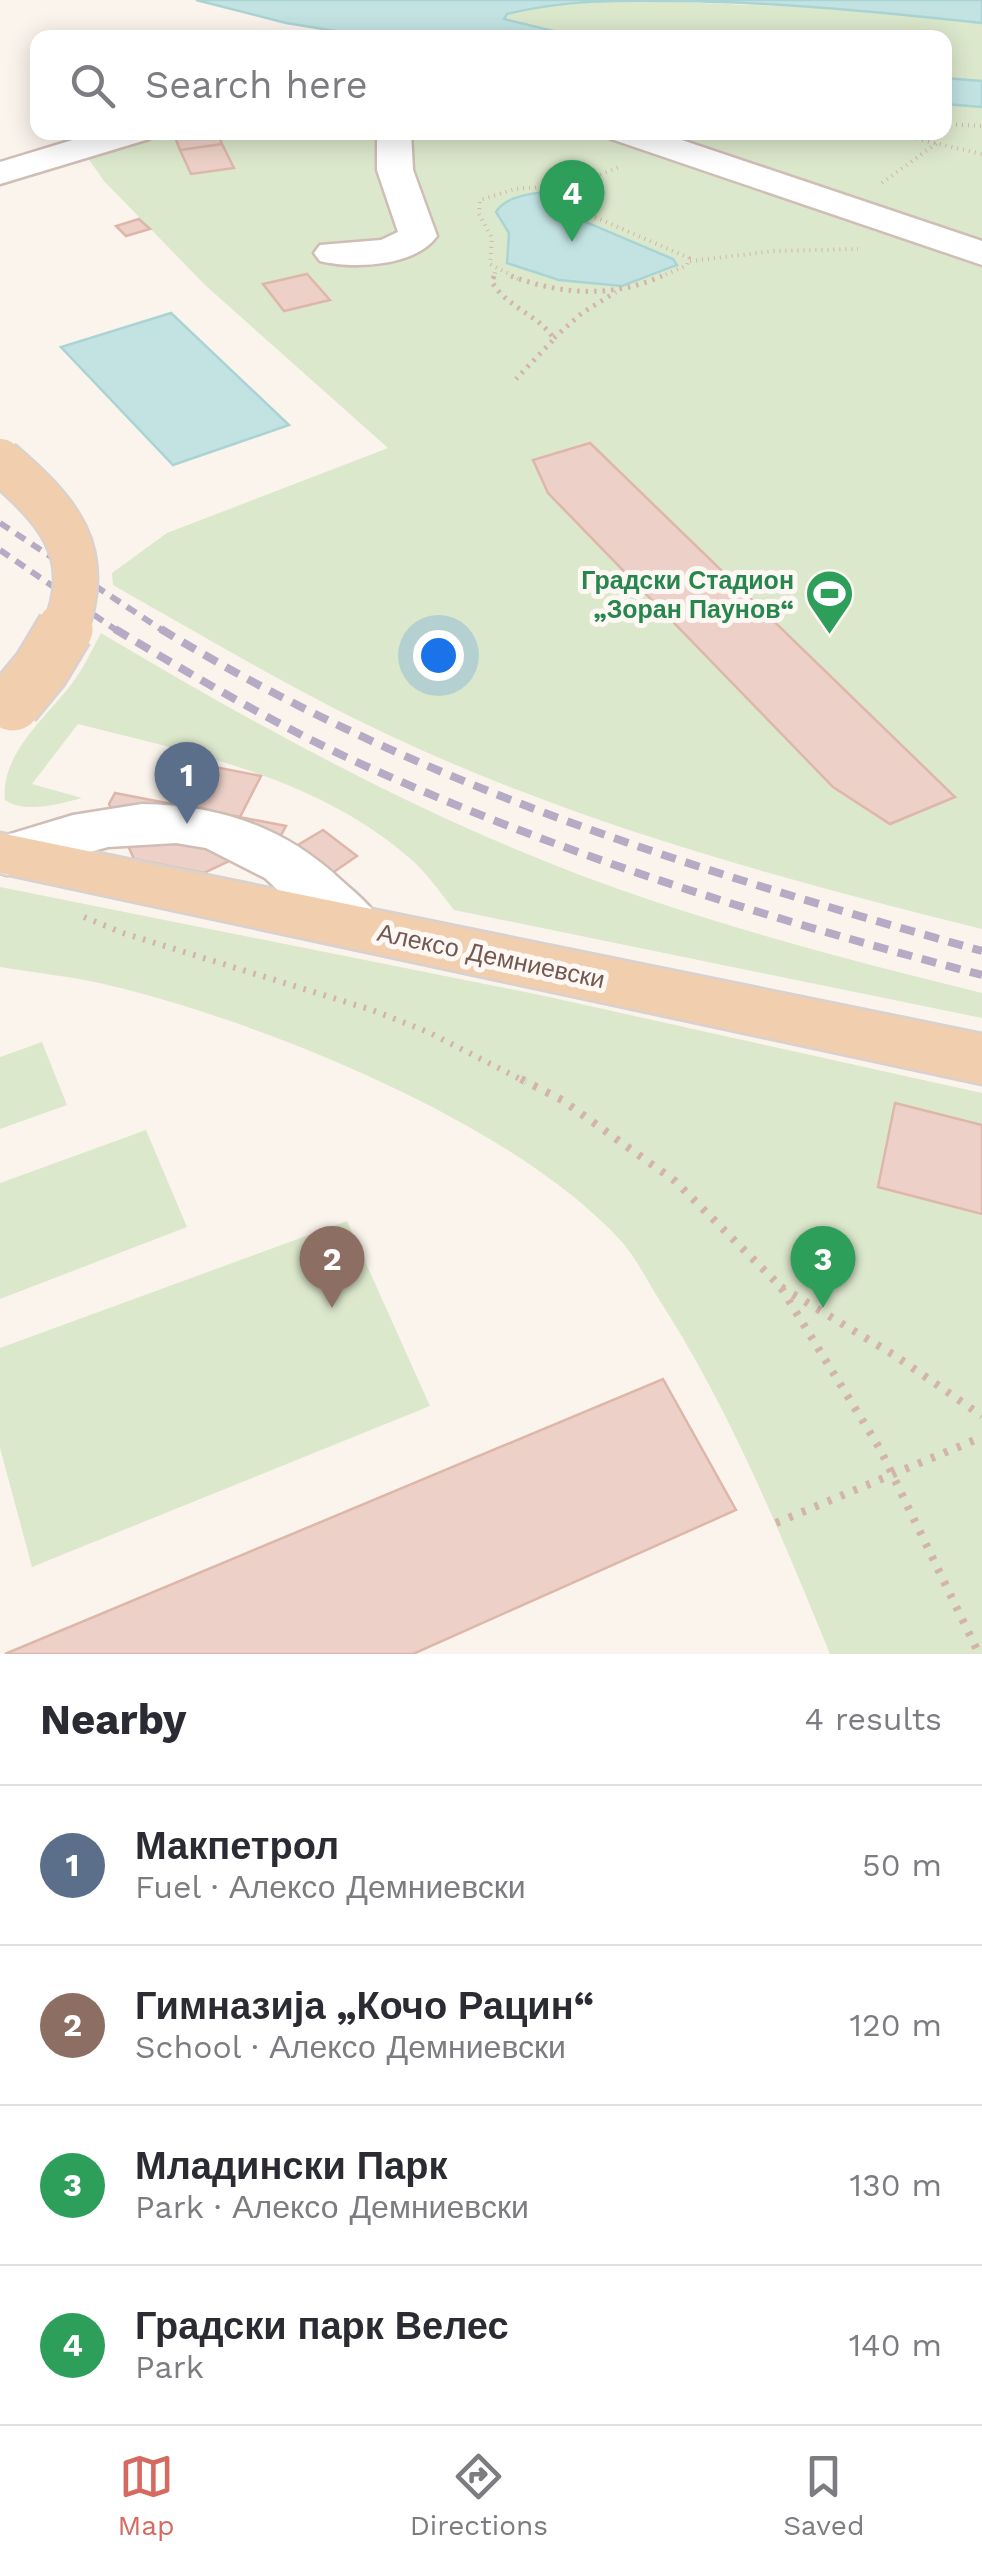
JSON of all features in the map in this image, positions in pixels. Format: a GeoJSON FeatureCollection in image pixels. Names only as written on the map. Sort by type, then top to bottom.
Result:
{"type":"FeatureCollection","features":[{"type":"Feature","properties":{"kind":"main road"},"geometry":{"type":"LineString","coordinates":[[0,461],[46,499],[57,515],[74,552],[79,577],[76,605],[67,632],[40,675],[3,714]]}},
{"type":"Feature","properties":{"kind":"main road","name":"Алексо Демниевски"},"geometry":{"type":"LineString","coordinates":[[2,853],[982,1059]]}},
{"type":"Feature","properties":{"kind":"lane"},"geometry":{"type":"LineString","coordinates":[[0,174],[111,140]]}},
{"type":"Feature","properties":{"kind":"lane"},"geometry":{"type":"LineString","coordinates":[[333,253],[388,251],[418,236],[395,170],[394,140]]}},
{"type":"Feature","properties":{"kind":"lane"},"geometry":{"type":"LineString","coordinates":[[646,140],[982,254]]}},
{"type":"Feature","properties":{"kind":"path"},"geometry":{"type":"LineString","coordinates":[[952,124],[982,126]]}},
{"type":"Feature","properties":{"kind":"path"},"geometry":{"type":"LineString","coordinates":[[923,140],[982,154]]}},
{"type":"Feature","properties":{"kind":"path"},"geometry":{"type":"LineString","coordinates":[[849,207],[937,143]]}},
{"type":"Feature","properties":{"kind":"path"},"geometry":{"type":"LineString","coordinates":[[619,291],[552,287],[496,270],[490,264],[492,238],[479,214],[480,200],[515,189],[578,184],[667,147]]}},
{"type":"Feature","properties":{"kind":"path"},"geometry":{"type":"LineString","coordinates":[[578,184],[578,204],[586,212],[681,253],[690,262]]}},
{"type":"Feature","properties":{"kind":"path"},"geometry":{"type":"LineString","coordinates":[[516,379],[582,313],[619,291],[690,262],[776,251],[865,250]]}},
{"type":"Feature","properties":{"kind":"path"},"geometry":{"type":"LineString","coordinates":[[496,270],[492,282],[498,296],[534,315],[554,339]]}},
{"type":"Feature","properties":{"kind":"path"},"geometry":{"type":"LineString","coordinates":[[72,912],[123,933],[372,1010],[459,1046],[531,1082],[599,1124],[675,1180],[780,1286],[982,1416]]}},
{"type":"Feature","properties":{"kind":"path"},"geometry":{"type":"LineString","coordinates":[[780,1286],[891,1473],[978,1654]]}},
{"type":"Feature","properties":{"kind":"path"},"geometry":{"type":"LineString","coordinates":[[776,1523],[982,1437]]}},
{"type":"Feature","properties":{"kind":"green space"},"geometry":{"type":"Polygon","coordinates":[[[632,0],[826,8],[982,23],[982,81],[952,79],[952,30],[546,30],[503,19],[507,14],[544,5],[632,0]]]}},
{"type":"Feature","properties":{"kind":"green space"},"geometry":{"type":"Polygon","coordinates":[[[952,105],[982,107],[982,929],[690,849],[546,801],[331,707],[113,585],[112,573],[167,533],[388,448],[205,285],[104,181],[83,151],[114,140],[952,140],[952,105]]]}},
{"type":"Feature","properties":{"kind":"green space"},"geometry":{"type":"Polygon","coordinates":[[[101,633],[302,747],[509,846],[693,914],[982,993],[982,1018],[454,910],[415,863],[339,810],[256,773],[78,724],[32,784],[82,798],[32,807],[5,800],[10,766],[18,751],[73,682],[101,633]]]}},
{"type":"Feature","properties":{"kind":"green space"},"geometry":{"type":"Polygon","coordinates":[[[0,887],[540,995],[982,1093],[982,1654],[830,1654],[756,1479],[714,1394],[628,1250],[576,1199],[519,1157],[455,1119],[313,1052],[174,1003],[98,983],[0,967],[0,887]]]}},
{"type":"Feature","properties":{"kind":"green space"},"geometry":{"type":"Polygon","coordinates":[[[42,1042],[67,1105],[0,1129],[0,1057],[42,1042]]]}},
{"type":"Feature","properties":{"kind":"green space"},"geometry":{"type":"Polygon","coordinates":[[[146,1130],[187,1227],[0,1299],[0,1183],[146,1130]]]}},
{"type":"Feature","properties":{"kind":"green space"},"geometry":{"type":"Polygon","coordinates":[[[347,1221],[430,1406],[32,1567],[0,1448],[0,1348],[347,1221]]]}},
{"type":"Feature","properties":{"kind":"water"},"geometry":{"type":"Polygon","coordinates":[[[196,0],[982,0],[982,23],[791,6],[612,1],[528,9],[507,14],[504,19],[549,30],[330,30],[196,0]]]}},
{"type":"Feature","properties":{"kind":"water"},"geometry":{"type":"Polygon","coordinates":[[[952,79],[982,81],[982,107],[952,105],[952,79]]]}},
{"type":"Feature","properties":{"kind":"water"},"geometry":{"type":"Polygon","coordinates":[[[561,191],[565,196],[564,208],[576,218],[673,259],[677,265],[622,286],[559,280],[507,263],[509,233],[496,212],[516,198],[561,191]]]}},
{"type":"Feature","properties":{"kind":"water"},"geometry":{"type":"Polygon","coordinates":[[[171,313],[289,425],[173,465],[61,347],[171,313]]]}},
{"type":"Feature","properties":{"kind":"building"},"geometry":{"type":"Polygon","coordinates":[[[176,140],[220,140],[222,144],[180,150],[176,140]]]}},
{"type":"Feature","properties":{"kind":"building"},"geometry":{"type":"Polygon","coordinates":[[[222,144],[234,168],[191,174],[180,150],[222,144]]]}},
{"type":"Feature","properties":{"kind":"building"},"geometry":{"type":"Polygon","coordinates":[[[139,219],[150,229],[126,236],[116,226],[139,219]]]}},
{"type":"Feature","properties":{"kind":"building"},"geometry":{"type":"Polygon","coordinates":[[[307,274],[330,300],[284,311],[263,284],[307,274]]]}},
{"type":"Feature","properties":{"kind":"building"},"geometry":{"type":"Polygon","coordinates":[[[590,443],[955,797],[890,824],[833,787],[548,493],[533,460],[590,443]]]}},
{"type":"Feature","properties":{"kind":"building"},"geometry":{"type":"Polygon","coordinates":[[[194,763],[261,776],[240,817],[171,804],[194,763]]]}},
{"type":"Feature","properties":{"kind":"building"},"geometry":{"type":"Polygon","coordinates":[[[115,793],[286,826],[280,837],[204,873],[134,859],[109,804],[115,793]]]}},
{"type":"Feature","properties":{"kind":"building"},"geometry":{"type":"Polygon","coordinates":[[[323,830],[357,856],[328,876],[293,848],[323,830]]]}},
{"type":"Feature","properties":{"kind":"building"},"geometry":{"type":"Polygon","coordinates":[[[895,1103],[982,1125],[982,1214],[878,1187],[895,1103]]]}},
{"type":"Feature","properties":{"kind":"building"},"geometry":{"type":"Polygon","coordinates":[[[663,1379],[736,1510],[413,1654],[5,1654],[663,1379]]]}},
{"type":"Feature","properties":{"kind":"railway"},"geometry":{"type":"LineString","coordinates":[[0,523],[165,632]]}},
{"type":"Feature","properties":{"kind":"railway"},"geometry":{"type":"LineString","coordinates":[[0,550],[119,632]]}},
{"type":"Feature","properties":{"kind":"railway"},"geometry":{"type":"LineString","coordinates":[[115,629],[316,742],[501,823],[739,906],[982,975]]}},
{"type":"Feature","properties":{"kind":"railway"},"geometry":{"type":"LineString","coordinates":[[161,629],[356,734],[457,778],[664,855],[982,951]]}},
{"type":"Feature","properties":{"kind":"place","name":"Градски парк Велес"},"geometry":{"type":"Point","coordinates":[572,242]}},
{"type":"Feature","properties":{"kind":"place","name":"Градски Стадион „Зоран Паунов“"},"geometry":{"type":"Point","coordinates":[829,636]}},
{"type":"Feature","properties":{"kind":"place","name":"Макпетрол"},"geometry":{"type":"Point","coordinates":[187,824]}},
{"type":"Feature","properties":{"kind":"place","name":"Гимназија „Кочо Рацин“"},"geometry":{"type":"Point","coordinates":[332,1308]}},
{"type":"Feature","properties":{"kind":"place","name":"Младински Парк"},"geometry":{"type":"Point","coordinates":[823,1308]}}]}
